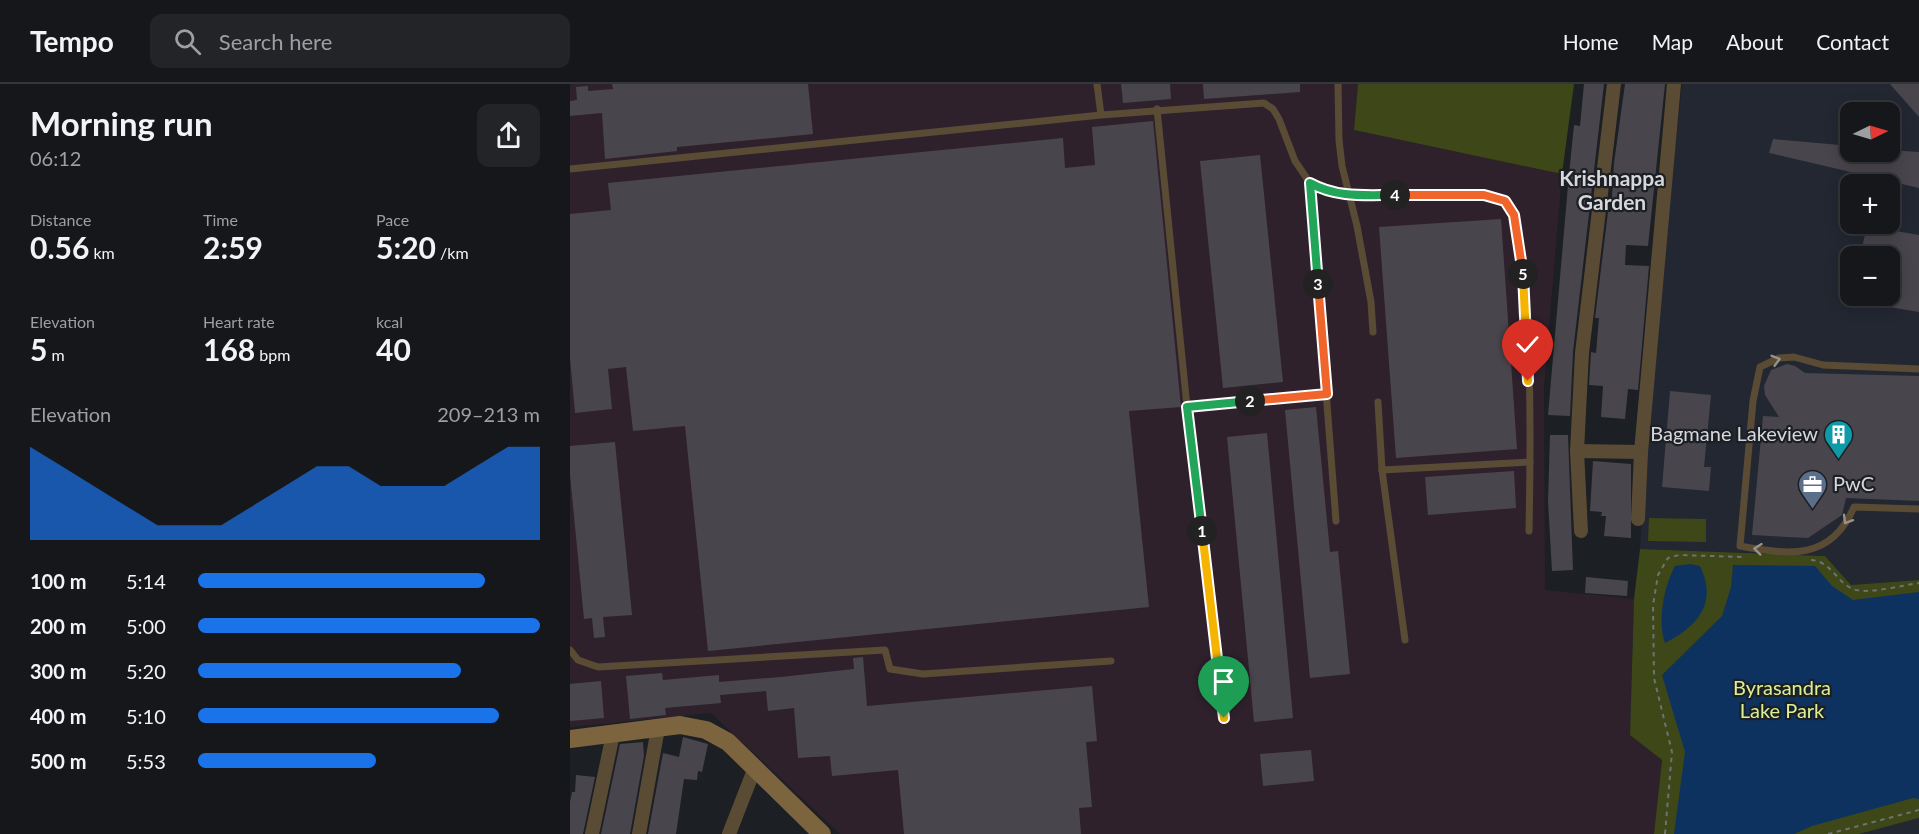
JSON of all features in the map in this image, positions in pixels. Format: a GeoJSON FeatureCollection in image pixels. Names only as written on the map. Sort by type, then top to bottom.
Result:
{"type":"FeatureCollection","features":[{"type":"Feature","properties":{"kind":"main road"},"geometry":{"type":"LineString","coordinates":[[570,739],[680,725],[706,730],[728,742],[754,770],[822,834]]}},
{"type":"Feature","properties":{"kind":"street"},"geometry":{"type":"LineString","coordinates":[[1581,531],[1577,451],[1589,283],[1614,84]]}},
{"type":"Feature","properties":{"kind":"street"},"geometry":{"type":"LineString","coordinates":[[1638,519],[1641,452],[1674,84]]}},
{"type":"Feature","properties":{"kind":"street"},"geometry":{"type":"LineString","coordinates":[[1577,451],[1641,452]]}},
{"type":"Feature","properties":{"kind":"street"},"geometry":{"type":"LineString","coordinates":[[639,834],[658,728]]}},
{"type":"Feature","properties":{"kind":"street"},"geometry":{"type":"LineString","coordinates":[[592,834],[613,734]]}},
{"type":"Feature","properties":{"kind":"street"},"geometry":{"type":"LineString","coordinates":[[729,834],[754,770]]}},
{"type":"Feature","properties":{"kind":"lane"},"geometry":{"type":"LineString","coordinates":[[1097,84],[1101,115]]}},
{"type":"Feature","properties":{"kind":"lane"},"geometry":{"type":"LineString","coordinates":[[1338,84],[1339,140],[1371,303],[1373,332]]}},
{"type":"Feature","properties":{"kind":"lane"},"geometry":{"type":"LineString","coordinates":[[570,168],[1157,109],[1264,103],[1273,109],[1280,119],[1295,161],[1310,183],[1324,191],[1350,195],[1484,195],[1505,201],[1509,206],[1522,254],[1525,289],[1530,462],[1529,531]]}},
{"type":"Feature","properties":{"kind":"lane"},"geometry":{"type":"LineString","coordinates":[[1157,109],[1187,407],[1224,718]]}},
{"type":"Feature","properties":{"kind":"lane"},"geometry":{"type":"LineString","coordinates":[[1310,183],[1336,520]]}},
{"type":"Feature","properties":{"kind":"lane"},"geometry":{"type":"LineString","coordinates":[[1919,369],[1823,366],[1794,357],[1779,358],[1760,367],[1754,401],[1740,546],[1816,550],[1839,533],[1854,507],[1919,509]]}},
{"type":"Feature","properties":{"kind":"lane"},"geometry":{"type":"LineString","coordinates":[[1187,407],[1327,394]]}},
{"type":"Feature","properties":{"kind":"lane"},"geometry":{"type":"LineString","coordinates":[[1378,402],[1382,470],[1405,640]]}},
{"type":"Feature","properties":{"kind":"lane"},"geometry":{"type":"LineString","coordinates":[[1382,470],[1530,462]]}},
{"type":"Feature","properties":{"kind":"lane"},"geometry":{"type":"LineString","coordinates":[[571,654],[578,660],[598,667],[885,651],[890,669],[922,674],[1111,661]]}},
{"type":"Feature","properties":{"kind":"path"},"geometry":{"type":"LineString","coordinates":[[1665,834],[1672,752],[1654,678],[1653,605],[1658,575],[1668,558],[1679,555],[1750,557]]}},
{"type":"Feature","properties":{"kind":"path"},"geometry":{"type":"LineString","coordinates":[[1809,560],[1821,560],[1854,589],[1864,591],[1919,583]]}},
{"type":"Feature","properties":{"kind":"path"},"geometry":{"type":"LineString","coordinates":[[1828,834],[1919,810]]}},
{"type":"Feature","properties":{"kind":"shaded area"},"geometry":{"type":"Polygon","coordinates":[[[570,84],[1358,84],[1354,130],[1562,174],[1544,386],[1545,590],[1634,599],[1630,734],[1662,760],[1654,834],[840,834],[711,713],[570,727],[570,84]]]}},
{"type":"Feature","properties":{"kind":"shaded area"},"geometry":{"type":"Polygon","coordinates":[[[1682,84],[1919,84],[1919,580],[1851,585],[1825,556],[1640,549],[1650,380],[1682,84]]]}},
{"type":"Feature","properties":{"kind":"shaded area"},"geometry":{"type":"Polygon","coordinates":[[[1919,818],[1919,834],[1859,834],[1919,818]]]}},
{"type":"Feature","properties":{"kind":"green space"},"geometry":{"type":"Polygon","coordinates":[[[1358,84],[1574,84],[1562,174],[1354,130],[1358,84]]]}},
{"type":"Feature","properties":{"kind":"green space"},"geometry":{"type":"Polygon","coordinates":[[[1649,518],[1706,519],[1706,542],[1648,541],[1649,518]]]}},
{"type":"Feature","properties":{"kind":"green space","name":"Byrasandra Lake Park"},"geometry":{"type":"Polygon","coordinates":[[[1640,549],[1825,556],[1851,585],[1919,580],[1919,818],[1859,834],[1654,834],[1662,760],[1630,735],[1634,599],[1640,549]]]}},
{"type":"Feature","properties":{"kind":"water"},"geometry":{"type":"Polygon","coordinates":[[[1690,564],[1700,566],[1707,591],[1706,602],[1702,612],[1687,629],[1665,643],[1662,614],[1668,583],[1675,566],[1690,564]]]}},
{"type":"Feature","properties":{"kind":"water","name":"Byrasandra Lake Park"},"geometry":{"type":"Polygon","coordinates":[[[1733,565],[1815,566],[1832,586],[1853,600],[1919,592],[1919,799],[1913,798],[1812,826],[1794,834],[1674,834],[1685,752],[1662,675],[1722,616],[1731,587],[1733,565]]]}},
{"type":"Feature","properties":{"kind":"building"},"geometry":{"type":"Polygon","coordinates":[[[612,84],[808,84],[813,134],[677,147],[677,151],[605,159],[602,113],[570,116],[570,101],[577,100],[576,87],[588,86],[588,91],[613,89],[612,84]]]}},
{"type":"Feature","properties":{"kind":"building"},"geometry":{"type":"Polygon","coordinates":[[[1121,84],[1170,84],[1171,99],[1123,103],[1121,84]]]}},
{"type":"Feature","properties":{"kind":"building"},"geometry":{"type":"Polygon","coordinates":[[[1203,84],[1300,84],[1300,92],[1204,99],[1203,84]]]}},
{"type":"Feature","properties":{"kind":"building"},"geometry":{"type":"Polygon","coordinates":[[[1584,84],[1604,84],[1573,352],[1570,416],[1548,415],[1574,125],[1580,126],[1584,84]]]}},
{"type":"Feature","properties":{"kind":"building"},"geometry":{"type":"Polygon","coordinates":[[[1625,84],[1665,84],[1648,246],[1626,245],[1625,265],[1649,266],[1638,390],[1628,389],[1625,419],[1601,417],[1603,386],[1589,385],[1591,352],[1596,353],[1599,318],[1595,318],[1608,212],[1611,212],[1614,163],[1625,84]]]}},
{"type":"Feature","properties":{"kind":"building"},"geometry":{"type":"Polygon","coordinates":[[[1890,84],[1919,84],[1919,117],[1890,84]]]}},
{"type":"Feature","properties":{"kind":"building"},"geometry":{"type":"Polygon","coordinates":[[[1153,121],[1181,407],[1129,411],[1149,607],[708,651],[685,426],[633,431],[626,367],[608,369],[612,409],[575,413],[570,358],[570,214],[611,210],[608,183],[1063,138],[1065,168],[1095,165],[1092,127],[1153,121]]]}},
{"type":"Feature","properties":{"kind":"building"},"geometry":{"type":"Polygon","coordinates":[[[1773,139],[1840,145],[1840,162],[1900,162],[1900,151],[1919,152],[1919,188],[1900,184],[1900,174],[1859,174],[1769,153],[1773,139]]]}},
{"type":"Feature","properties":{"kind":"building"},"geometry":{"type":"Polygon","coordinates":[[[1260,155],[1283,382],[1223,388],[1200,161],[1260,155]]]}},
{"type":"Feature","properties":{"kind":"building"},"geometry":{"type":"Polygon","coordinates":[[[1501,219],[1517,449],[1396,458],[1379,227],[1501,219]]]}},
{"type":"Feature","properties":{"kind":"building"},"geometry":{"type":"Polygon","coordinates":[[[1900,232],[1919,235],[1919,312],[1883,306],[1900,306],[1900,246],[1862,246],[1865,234],[1900,234],[1900,232]]]}},
{"type":"Feature","properties":{"kind":"building","name":"Bagmane Lakeview"},"geometry":{"type":"Polygon","coordinates":[[[1787,364],[1805,373],[1919,376],[1919,501],[1846,498],[1842,515],[1808,538],[1752,535],[1763,416],[1779,417],[1765,395],[1764,386],[1771,370],[1787,364]]]}},
{"type":"Feature","properties":{"kind":"building"},"geometry":{"type":"Polygon","coordinates":[[[1670,391],[1711,395],[1704,467],[1711,467],[1709,491],[1662,487],[1670,391]]]}},
{"type":"Feature","properties":{"kind":"building"},"geometry":{"type":"Polygon","coordinates":[[[1316,407],[1330,552],[1338,551],[1350,674],[1310,678],[1285,410],[1316,407]]]}},
{"type":"Feature","properties":{"kind":"building"},"geometry":{"type":"Polygon","coordinates":[[[1267,433],[1293,718],[1254,722],[1227,437],[1267,433]]]}},
{"type":"Feature","properties":{"kind":"building"},"geometry":{"type":"Polygon","coordinates":[[[1550,435],[1568,435],[1573,570],[1552,571],[1548,502],[1550,435]]]}},
{"type":"Feature","properties":{"kind":"building"},"geometry":{"type":"Polygon","coordinates":[[[615,442],[632,615],[603,617],[605,637],[594,638],[592,618],[584,619],[570,475],[570,446],[615,442]]]}},
{"type":"Feature","properties":{"kind":"building"},"geometry":{"type":"Polygon","coordinates":[[[1593,461],[1631,464],[1631,538],[1604,536],[1606,516],[1601,516],[1602,512],[1590,511],[1593,461]]]}},
{"type":"Feature","properties":{"kind":"building"},"geometry":{"type":"Polygon","coordinates":[[[1514,471],[1516,508],[1428,515],[1425,477],[1514,471]]]}},
{"type":"Feature","properties":{"kind":"building"},"geometry":{"type":"Polygon","coordinates":[[[1586,577],[1628,581],[1627,596],[1585,593],[1586,577]]]}},
{"type":"Feature","properties":{"kind":"building"},"geometry":{"type":"Polygon","coordinates":[[[863,657],[867,706],[1092,686],[1097,741],[1086,742],[1092,807],[1079,808],[1081,834],[904,834],[898,770],[832,776],[830,756],[798,758],[794,708],[768,711],[766,691],[720,695],[721,703],[665,708],[666,715],[630,719],[626,676],[662,673],[663,680],[719,675],[719,682],[854,669],[853,658],[863,657]]]}},
{"type":"Feature","properties":{"kind":"building"},"geometry":{"type":"Polygon","coordinates":[[[601,681],[604,718],[570,721],[570,684],[601,681]]]}},
{"type":"Feature","properties":{"kind":"building"},"geometry":{"type":"Polygon","coordinates":[[[683,737],[708,744],[702,772],[698,771],[697,780],[684,779],[676,834],[648,834],[663,753],[679,757],[683,737]]]}},
{"type":"Feature","properties":{"kind":"building"},"geometry":{"type":"Polygon","coordinates":[[[643,742],[644,756],[630,834],[601,834],[620,744],[643,742]]]}},
{"type":"Feature","properties":{"kind":"building"},"geometry":{"type":"Polygon","coordinates":[[[1311,750],[1314,781],[1263,786],[1260,754],[1311,750]]]}},
{"type":"Feature","properties":{"kind":"building"},"geometry":{"type":"Polygon","coordinates":[[[576,775],[595,777],[583,834],[570,834],[570,802],[572,792],[575,792],[576,775]]]}},
{"type":"Feature","properties":{"kind":"place","name":"Bagmane Lakeview"},"geometry":{"type":"Point","coordinates":[1839,460]}},
{"type":"Feature","properties":{"kind":"place","name":"PwC"},"geometry":{"type":"Point","coordinates":[1812,510]}},
{"type":"Feature","properties":{"kind":"district","name":"Krishnappa Garden"},"geometry":{"type":"Point","coordinates":[1612,191]}},
{"type":"Feature","properties":{"kind":"route"},"geometry":{"type":"LineString","coordinates":[[1224,718],[1187,407],[1327,394],[1310,183],[1324,191],[1337,194],[1484,195],[1505,201],[1514,215],[1522,254],[1527,313],[1528,381]]}}]}
